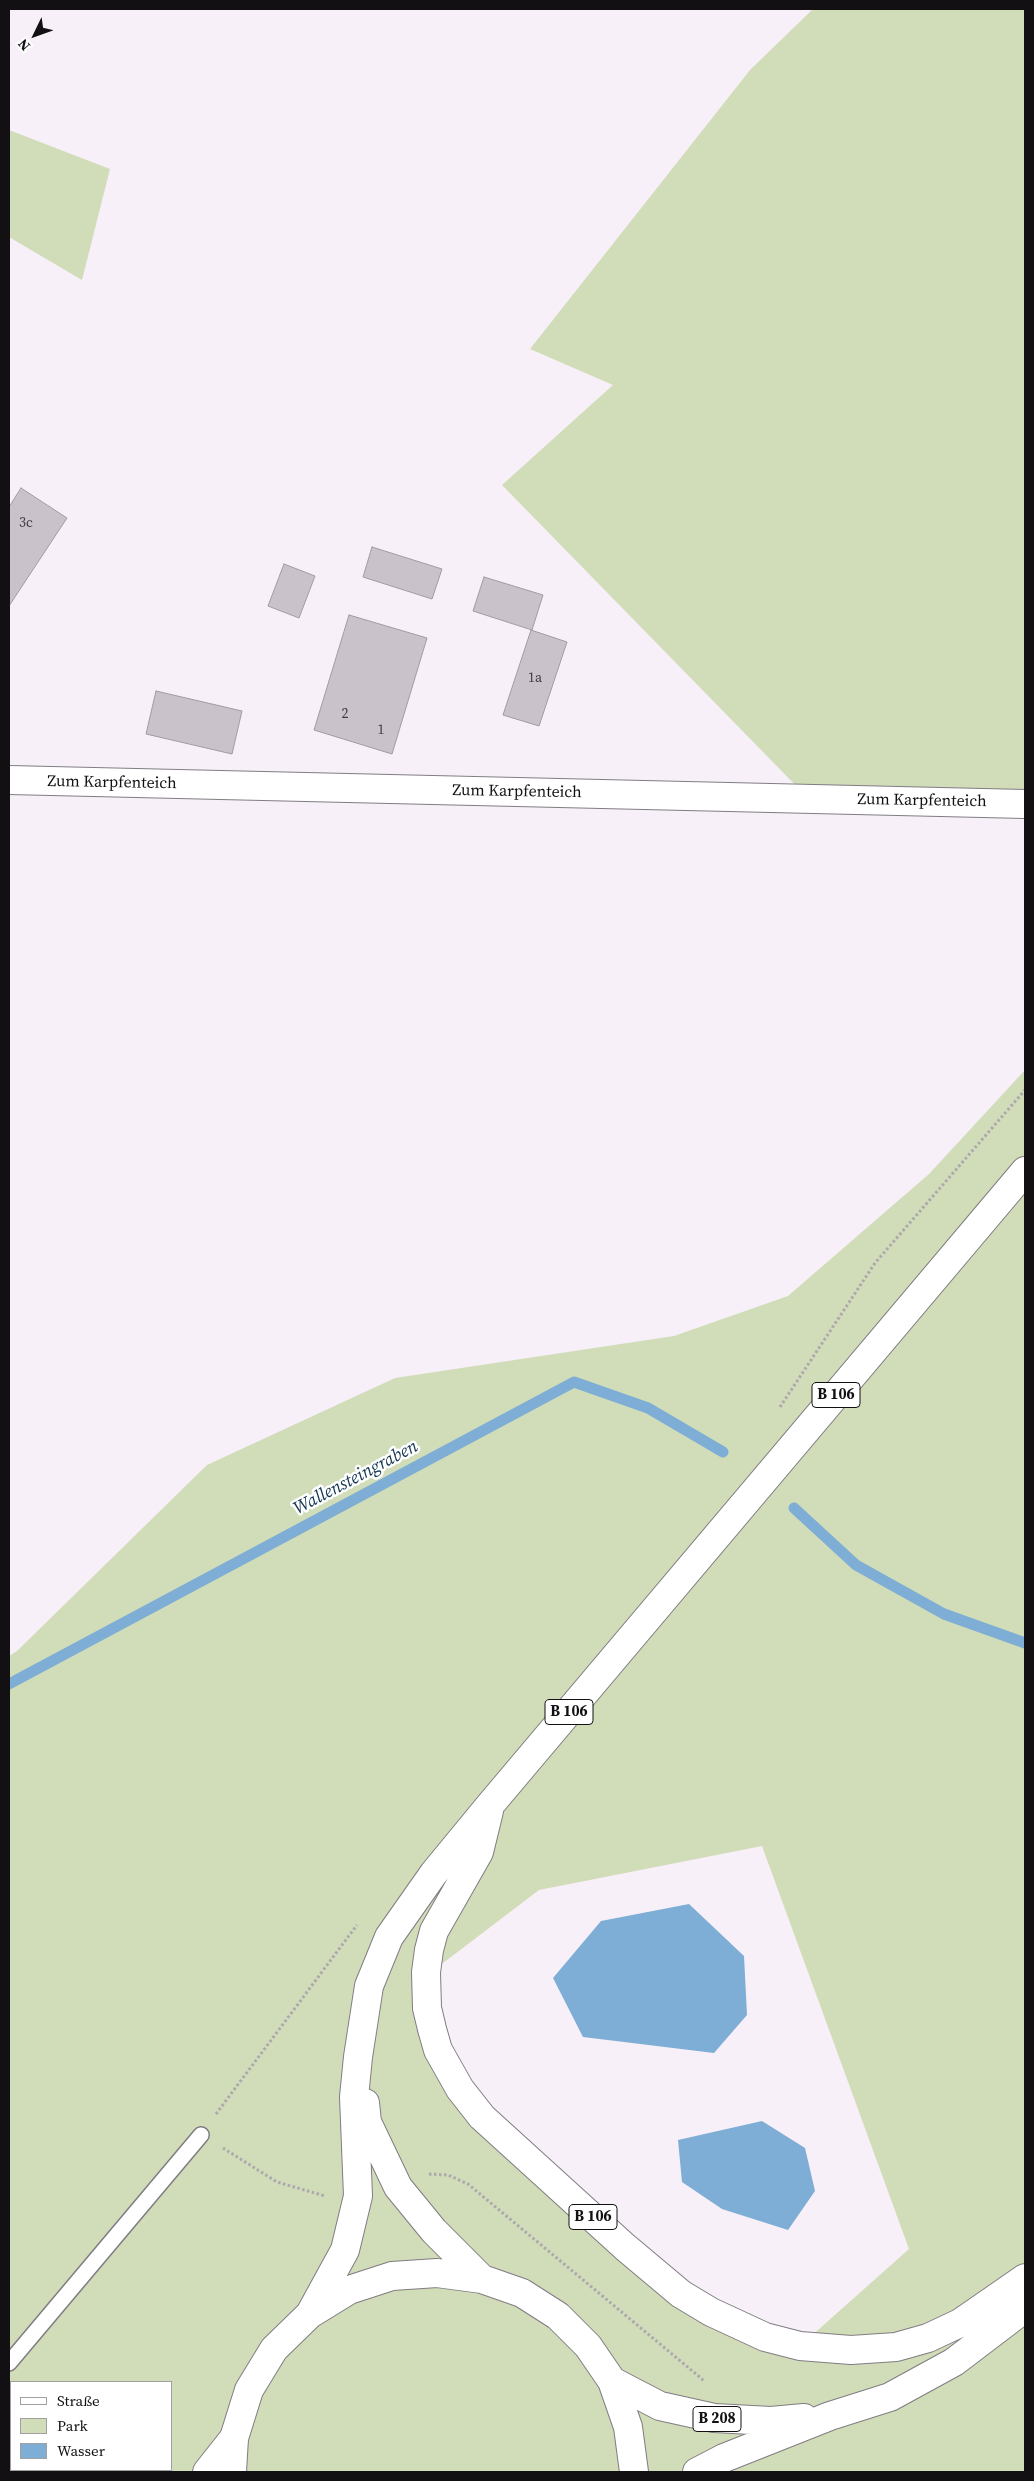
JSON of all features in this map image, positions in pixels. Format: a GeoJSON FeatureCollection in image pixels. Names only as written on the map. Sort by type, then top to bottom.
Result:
{"type":"FeatureCollection","features":[{"type":"Feature","properties":{"kind":"main road","name":"Zum Karpfenteich"},"geometry":{"type":"LineString","coordinates":[[9,780],[1025,804]]}},
{"type":"Feature","properties":{"kind":"main road","name":"B 106"},"geometry":{"type":"LineString","coordinates":[[310,2314],[345,2250],[358,2196],[354,2097],[358,2057],[369,1986],[389,1936],[434,1873],[490,1804],[1025,1171]]}},
{"type":"Feature","properties":{"kind":"main road","name":"B 106"},"geometry":{"type":"LineString","coordinates":[[490,1804],[479,1852],[434,1931],[429,1950],[426,1972],[427,2008],[438,2050],[460,2089],[482,2117],[618,2240],[681,2294],[711,2312],[765,2337],[800,2346],[851,2350],[896,2347],[928,2338],[960,2323],[1025,2278]]}},
{"type":"Feature","properties":{"kind":"main road","name":"B 106"},"geometry":{"type":"LineString","coordinates":[[358,2057],[367,2122],[398,2187],[434,2231],[482,2279]]}},
{"type":"Feature","properties":{"kind":"main road","name":"B 106"},"geometry":{"type":"LineString","coordinates":[[232,2472],[234,2438],[249,2390],[274,2348],[310,2314],[349,2290],[392,2276],[437,2273],[482,2279],[522,2293],[558,2316],[588,2346],[612,2381],[628,2427],[634,2472]]}},
{"type":"Feature","properties":{"kind":"main road","name":"B 208"},"geometry":{"type":"LineString","coordinates":[[697,2472],[724,2458],[830,2416],[890,2397],[954,2362],[1025,2308]]}},
{"type":"Feature","properties":{"kind":"main road","name":"B 208"},"geometry":{"type":"LineString","coordinates":[[612,2381],[660,2406],[714,2418],[771,2421],[830,2416]]}},
{"type":"Feature","properties":{"kind":"main road"},"geometry":{"type":"LineString","coordinates":[[207,2472],[234,2438]]}},
{"type":"Feature","properties":{"kind":"lane"},"geometry":{"type":"LineString","coordinates":[[9,2364],[201,2134]]}},
{"type":"Feature","properties":{"kind":"path"},"geometry":{"type":"LineString","coordinates":[[774,1415],[875,1263],[1025,1090]]}},
{"type":"Feature","properties":{"kind":"path"},"geometry":{"type":"LineString","coordinates":[[201,2134],[360,1921]]}},
{"type":"Feature","properties":{"kind":"green space"},"geometry":{"type":"Polygon","coordinates":[[[813,9],[1025,9],[1025,804],[808,798],[502,485],[613,385],[530,349],[750,70],[813,9]]]}},
{"type":"Feature","properties":{"kind":"green space"},"geometry":{"type":"Polygon","coordinates":[[[9,130],[110,169],[82,280],[9,237],[9,130]]]}},
{"type":"Feature","properties":{"kind":"green space"},"geometry":{"type":"Polygon","coordinates":[[[1025,1070],[1025,2472],[9,2472],[9,1656],[17,1651],[207,1465],[395,1378],[674,1336],[788,1296],[929,1174],[1025,1070]],[[762,1846],[539,1890],[426,1976],[460,2089],[647,2264],[800,2346],[909,2249],[762,1846]]]}},
{"type":"Feature","properties":{"kind":"water"},"geometry":{"type":"Polygon","coordinates":[[[689,1904],[744,1956],[747,2015],[714,2053],[583,2037],[553,1978],[601,1921],[689,1904]]]}},
{"type":"Feature","properties":{"kind":"water"},"geometry":{"type":"Polygon","coordinates":[[[762,2121],[805,2148],[815,2191],[788,2230],[722,2209],[682,2182],[678,2140],[762,2121]]]}},
{"type":"Feature","properties":{"kind":"building"},"geometry":{"type":"Polygon","coordinates":[[[21,488],[67,518],[9,606],[9,507],[21,488]]]}},
{"type":"Feature","properties":{"kind":"building"},"geometry":{"type":"Polygon","coordinates":[[[372,547],[442,569],[432,599],[363,577],[372,547]]]}},
{"type":"Feature","properties":{"kind":"building"},"geometry":{"type":"Polygon","coordinates":[[[284,564],[315,576],[299,618],[268,606],[284,564]]]}},
{"type":"Feature","properties":{"kind":"building"},"geometry":{"type":"Polygon","coordinates":[[[484,577],[543,595],[532,630],[473,611],[484,577]]]}},
{"type":"Feature","properties":{"kind":"building"},"geometry":{"type":"Polygon","coordinates":[[[349,615],[427,638],[392,754],[314,730],[349,615]]]}},
{"type":"Feature","properties":{"kind":"building"},"geometry":{"type":"Polygon","coordinates":[[[531,630],[567,642],[539,726],[503,715],[531,630]]]}},
{"type":"Feature","properties":{"kind":"building"},"geometry":{"type":"Polygon","coordinates":[[[156,691],[242,711],[232,754],[146,734],[156,691]]]}},
{"type":"Feature","properties":{"kind":"waterway","name":"Wallensteingraben"},"geometry":{"type":"LineString","coordinates":[[9,1684],[574,1382],[648,1408],[723,1452]]}},
{"type":"Feature","properties":{"kind":"waterway","name":"Wallensteingraben"},"geometry":{"type":"LineString","coordinates":[[794,1508],[856,1565],[944,1614],[1025,1643]]}}]}
